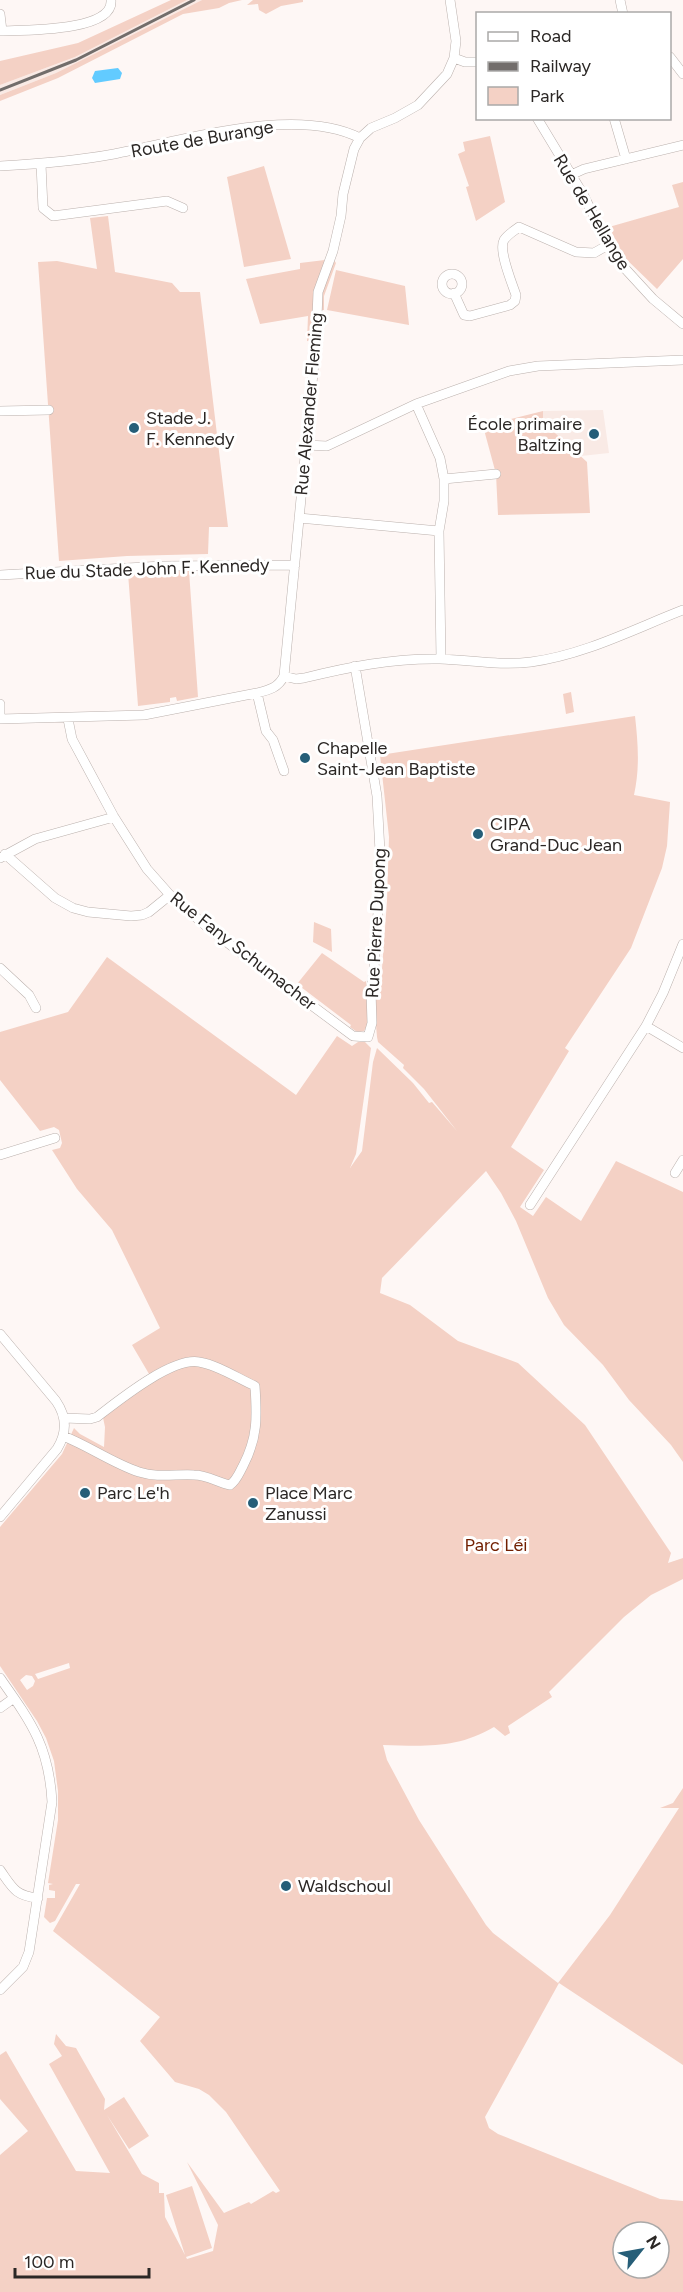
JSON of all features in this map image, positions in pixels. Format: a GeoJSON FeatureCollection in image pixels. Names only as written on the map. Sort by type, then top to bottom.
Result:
{"type":"FeatureCollection","features":[{"type":"Feature","properties":{"kind":"street"},"geometry":{"type":"LineString","coordinates":[[0,14],[1,31],[82,25],[108,13],[112,6],[111,0]]}},
{"type":"Feature","properties":{"kind":"street"},"geometry":{"type":"LineString","coordinates":[[360,138],[371,128],[418,105],[447,74],[454,58],[456,41],[450,0]]}},
{"type":"Feature","properties":{"kind":"street"},"geometry":{"type":"LineString","coordinates":[[454,58],[465,62],[476,62]]}},
{"type":"Feature","properties":{"kind":"street"},"geometry":{"type":"LineString","coordinates":[[671,59],[683,74]]}},
{"type":"Feature","properties":{"kind":"street","name":"Rue de Hellange"},"geometry":{"type":"LineString","coordinates":[[538,120],[592,211],[608,245],[635,281],[683,324]]}},
{"type":"Feature","properties":{"kind":"street"},"geometry":{"type":"LineString","coordinates":[[615,120],[626,159]]}},
{"type":"Feature","properties":{"kind":"street","name":"Route de Burange"},"geometry":{"type":"LineString","coordinates":[[0,166],[41,164],[111,154],[238,129],[274,125],[312,126],[346,131],[360,138]]}},
{"type":"Feature","properties":{"kind":"street","name":"Rue Alexander Fleming"},"geometry":{"type":"LineString","coordinates":[[284,676],[317,327],[318,292],[333,251],[351,160],[360,138]]}},
{"type":"Feature","properties":{"kind":"street"},"geometry":{"type":"LineString","coordinates":[[571,175],[683,145]]}},
{"type":"Feature","properties":{"kind":"street"},"geometry":{"type":"LineString","coordinates":[[41,164],[43,207],[53,216],[167,201],[183,208]]}},
{"type":"Feature","properties":{"kind":"street"},"geometry":{"type":"LineString","coordinates":[[454,293],[460,310],[464,315],[470,316],[510,305],[515,301],[516,295],[502,242],[519,227],[576,252],[594,253],[608,245]]}},
{"type":"Feature","properties":{"kind":"street"},"geometry":{"type":"LineString","coordinates":[[306,445],[327,446],[416,404],[509,371],[538,366],[683,360]]}},
{"type":"Feature","properties":{"kind":"street"},"geometry":{"type":"LineString","coordinates":[[416,404],[440,458],[444,479],[444,501],[439,531],[441,659]]}},
{"type":"Feature","properties":{"kind":"street"},"geometry":{"type":"LineString","coordinates":[[0,411],[49,410]]}},
{"type":"Feature","properties":{"kind":"street"},"geometry":{"type":"LineString","coordinates":[[444,479],[496,474]]}},
{"type":"Feature","properties":{"kind":"street"},"geometry":{"type":"LineString","coordinates":[[299,518],[439,531]]}},
{"type":"Feature","properties":{"kind":"street","name":"Rue du Stade John F. Kennedy"},"geometry":{"type":"LineString","coordinates":[[0,575],[163,566],[295,565]]}},
{"type":"Feature","properties":{"kind":"street"},"geometry":{"type":"LineString","coordinates":[[0,704],[0,719],[68,719],[144,715],[257,693],[277,686],[284,676],[304,678],[355,666],[401,659],[441,659],[506,664],[548,659],[570,654],[683,610]]}},
{"type":"Feature","properties":{"kind":"street","name":"Rue Pierre Dupong"},"geometry":{"type":"LineString","coordinates":[[355,666],[377,796],[381,851],[371,991],[372,1023],[368,1037]]}},
{"type":"Feature","properties":{"kind":"street"},"geometry":{"type":"LineString","coordinates":[[257,693],[266,731],[273,740],[284,771]]}},
{"type":"Feature","properties":{"kind":"street","name":"Rue Fany Schumacher"},"geometry":{"type":"LineString","coordinates":[[68,719],[72,739],[114,817],[147,869],[170,895],[205,925],[353,1036],[368,1037]]}},
{"type":"Feature","properties":{"kind":"street"},"geometry":{"type":"LineString","coordinates":[[114,817],[35,839],[3,856],[55,898],[73,908],[88,912],[142,915],[170,895]]}},
{"type":"Feature","properties":{"kind":"street"},"geometry":{"type":"LineString","coordinates":[[530,1205],[645,1026],[663,993],[683,944]]}},
{"type":"Feature","properties":{"kind":"street"},"geometry":{"type":"LineString","coordinates":[[0,968],[29,994],[36,1008]]}},
{"type":"Feature","properties":{"kind":"street"},"geometry":{"type":"LineString","coordinates":[[645,1026],[683,1048]]}},
{"type":"Feature","properties":{"kind":"street"},"geometry":{"type":"LineString","coordinates":[[0,1155],[55,1138]]}},
{"type":"Feature","properties":{"kind":"street"},"geometry":{"type":"LineString","coordinates":[[675,1173],[683,1160]]}},
{"type":"Feature","properties":{"kind":"street"},"geometry":{"type":"LineString","coordinates":[[0,1517],[57,1449],[63,1436],[64,1418],[56,1401],[2,1340]]}},
{"type":"Feature","properties":{"kind":"street"},"geometry":{"type":"LineString","coordinates":[[63,1436],[142,1473],[170,1476],[195,1475],[230,1485],[235,1482],[252,1449],[255,1437],[255,1386],[210,1365],[189,1361],[171,1367],[97,1417],[64,1418]]}},
{"type":"Feature","properties":{"kind":"street"},"geometry":{"type":"LineString","coordinates":[[0,1678],[40,1740],[51,1777],[52,1810],[29,1952],[23,1967],[0,1990]]}},
{"type":"Feature","properties":{"kind":"street"},"geometry":{"type":"LineString","coordinates":[[0,1708],[14,1698]]}},
{"type":"Feature","properties":{"kind":"street"},"geometry":{"type":"LineString","coordinates":[[0,1870],[17,1893],[38,1898]]}},
{"type":"Feature","properties":{"kind":"shaded area"},"geometry":{"type":"Polygon","coordinates":[[[187,0],[202,0],[56,73],[0,95],[0,85],[75,57],[187,0]]]}},
{"type":"Feature","properties":{"kind":"shaded area"},"geometry":{"type":"Polygon","coordinates":[[[603,410],[609,453],[581,456],[543,422],[542,417],[543,411],[603,410]]]}},
{"type":"Feature","properties":{"kind":"green space"},"geometry":{"type":"Polygon","coordinates":[[[171,0],[187,0],[75,57],[0,85],[0,61],[78,43],[171,0]]]}},
{"type":"Feature","properties":{"kind":"green space"},"geometry":{"type":"Polygon","coordinates":[[[202,0],[242,0],[219,8],[183,14],[58,78],[0,101],[0,95],[56,73],[202,0]]]}},
{"type":"Feature","properties":{"kind":"green space"},"geometry":{"type":"Polygon","coordinates":[[[253,0],[303,0],[303,2],[281,6],[266,14],[259,10],[258,4],[247,5],[253,0]]]}},
{"type":"Feature","properties":{"kind":"green space"},"geometry":{"type":"Polygon","coordinates":[[[490,136],[505,202],[476,221],[466,187],[469,186],[458,154],[465,151],[463,142],[490,136]]]}},
{"type":"Feature","properties":{"kind":"green space"},"geometry":{"type":"Polygon","coordinates":[[[264,166],[291,259],[244,267],[227,177],[264,166]]]}},
{"type":"Feature","properties":{"kind":"green space"},"geometry":{"type":"Polygon","coordinates":[[[683,182],[683,259],[657,289],[625,258],[609,227],[679,207],[672,185],[683,182]]]}},
{"type":"Feature","properties":{"kind":"green space","name":"Stade J. F. Kennedy"},"geometry":{"type":"Polygon","coordinates":[[[108,216],[115,272],[172,283],[180,292],[200,292],[228,527],[209,527],[208,554],[127,556],[59,561],[38,262],[57,261],[97,269],[90,218],[108,216]]]}},
{"type":"Feature","properties":{"kind":"green space"},"geometry":{"type":"Polygon","coordinates":[[[333,259],[336,263],[324,296],[324,310],[317,310],[316,342],[307,341],[308,316],[260,324],[246,279],[300,269],[300,263],[333,259]]]}},
{"type":"Feature","properties":{"kind":"green space"},"geometry":{"type":"Polygon","coordinates":[[[336,270],[405,286],[409,325],[327,310],[336,270]]]}},
{"type":"Feature","properties":{"kind":"green space"},"geometry":{"type":"Polygon","coordinates":[[[543,411],[543,422],[587,462],[590,513],[498,515],[496,474],[483,426],[543,411]]]}},
{"type":"Feature","properties":{"kind":"green space"},"geometry":{"type":"Polygon","coordinates":[[[174,571],[189,571],[198,697],[177,701],[176,697],[170,698],[170,702],[138,706],[128,573],[174,573],[174,571]]]}},
{"type":"Feature","properties":{"kind":"green space"},"geometry":{"type":"Polygon","coordinates":[[[571,692],[574,712],[566,714],[563,694],[571,692]]]}},
{"type":"Feature","properties":{"kind":"green space","name":"Parc Léi"},"geometry":{"type":"Polygon","coordinates":[[[635,716],[638,756],[634,795],[670,802],[667,846],[662,868],[631,948],[565,1048],[569,1051],[511,1147],[544,1170],[520,1207],[533,1216],[546,1197],[581,1221],[616,1161],[683,1192],[683,1462],[671,1445],[629,1400],[603,1365],[564,1325],[548,1298],[516,1221],[486,1171],[382,1278],[380,1293],[410,1305],[458,1341],[518,1363],[585,1425],[671,1553],[668,1563],[683,1558],[683,1579],[651,1595],[624,1617],[549,1692],[552,1697],[508,1726],[510,1733],[505,1736],[494,1727],[453,1743],[426,1746],[383,1745],[387,1760],[419,1820],[486,1925],[493,1933],[558,1983],[610,1915],[679,1808],[660,1808],[673,1803],[683,1788],[683,2065],[559,1983],[485,2117],[489,2128],[498,2134],[660,2199],[683,2201],[683,2292],[0,2292],[0,2155],[28,2131],[0,2099],[0,2055],[6,2051],[76,2171],[110,2173],[49,2064],[62,2056],[54,2044],[56,2034],[66,2046],[76,2048],[105,2099],[104,2110],[124,2097],[149,2136],[129,2149],[107,2115],[142,2174],[159,2183],[159,2193],[164,2193],[165,2217],[185,2255],[166,2195],[192,2186],[212,2248],[186,2257],[187,2259],[213,2251],[218,2225],[187,2162],[224,2213],[249,2202],[251,2204],[273,2191],[276,2193],[280,2191],[226,2112],[209,2095],[199,2089],[175,2082],[140,2041],[160,2017],[53,1931],[80,1884],[76,1884],[55,1921],[50,1923],[44,1917],[47,1898],[55,1898],[55,1891],[49,1890],[49,1885],[53,1884],[48,1883],[58,1820],[58,1791],[54,1761],[46,1738],[0,1666],[0,1527],[62,1454],[74,1428],[80,1434],[104,1447],[105,1427],[102,1413],[152,1379],[132,1345],[160,1328],[112,1230],[77,1189],[52,1150],[60,1148],[62,1143],[59,1130],[54,1127],[40,1131],[0,1080],[0,1032],[68,1012],[107,957],[296,1095],[337,1036],[352,1046],[358,1042],[365,1042],[371,1048],[356,1154],[350,1168],[362,1151],[373,1062],[377,1048],[413,1083],[429,1103],[432,1102],[457,1131],[424,1089],[403,1068],[404,1065],[378,1042],[373,989],[381,982],[389,837],[380,755],[635,716]],[[69,1663],[35,1674],[38,1679],[70,1668],[69,1663]],[[26,1675],[20,1680],[27,1690],[33,1686],[35,1681],[32,1676],[26,1675]]]}},
{"type":"Feature","properties":{"kind":"green space"},"geometry":{"type":"Polygon","coordinates":[[[314,922],[331,929],[332,952],[313,942],[314,922]]]}},
{"type":"Feature","properties":{"kind":"green space"},"geometry":{"type":"Polygon","coordinates":[[[322,953],[364,982],[366,981],[369,1023],[364,1031],[357,1032],[297,984],[322,953]]]}},
{"type":"Feature","properties":{"kind":"water"},"geometry":{"type":"Polygon","coordinates":[[[118,68],[122,73],[120,79],[95,83],[92,78],[95,71],[118,68]]]}},
{"type":"Feature","properties":{"kind":"railway"},"geometry":{"type":"LineString","coordinates":[[0,90],[76,60],[194,0]]}},
{"type":"Feature","properties":{"kind":"place","name":"Stade J. F. Kennedy"},"geometry":{"type":"Point","coordinates":[134,428]}},
{"type":"Feature","properties":{"kind":"place","name":"École primaire Baltzing"},"geometry":{"type":"Point","coordinates":[594,434]}},
{"type":"Feature","properties":{"kind":"place","name":"Chapelle Saint-Jean Baptiste"},"geometry":{"type":"Point","coordinates":[305,758]}},
{"type":"Feature","properties":{"kind":"place","name":"CIPA Grand-Duc Jean"},"geometry":{"type":"Point","coordinates":[478,834]}},
{"type":"Feature","properties":{"kind":"place","name":"Parc Le'h"},"geometry":{"type":"Point","coordinates":[85,1493]}},
{"type":"Feature","properties":{"kind":"place","name":"Place Marc Zanussi"},"geometry":{"type":"Point","coordinates":[253,1503]}},
{"type":"Feature","properties":{"kind":"place","name":"Waldschoul"},"geometry":{"type":"Point","coordinates":[286,1886]}}]}
